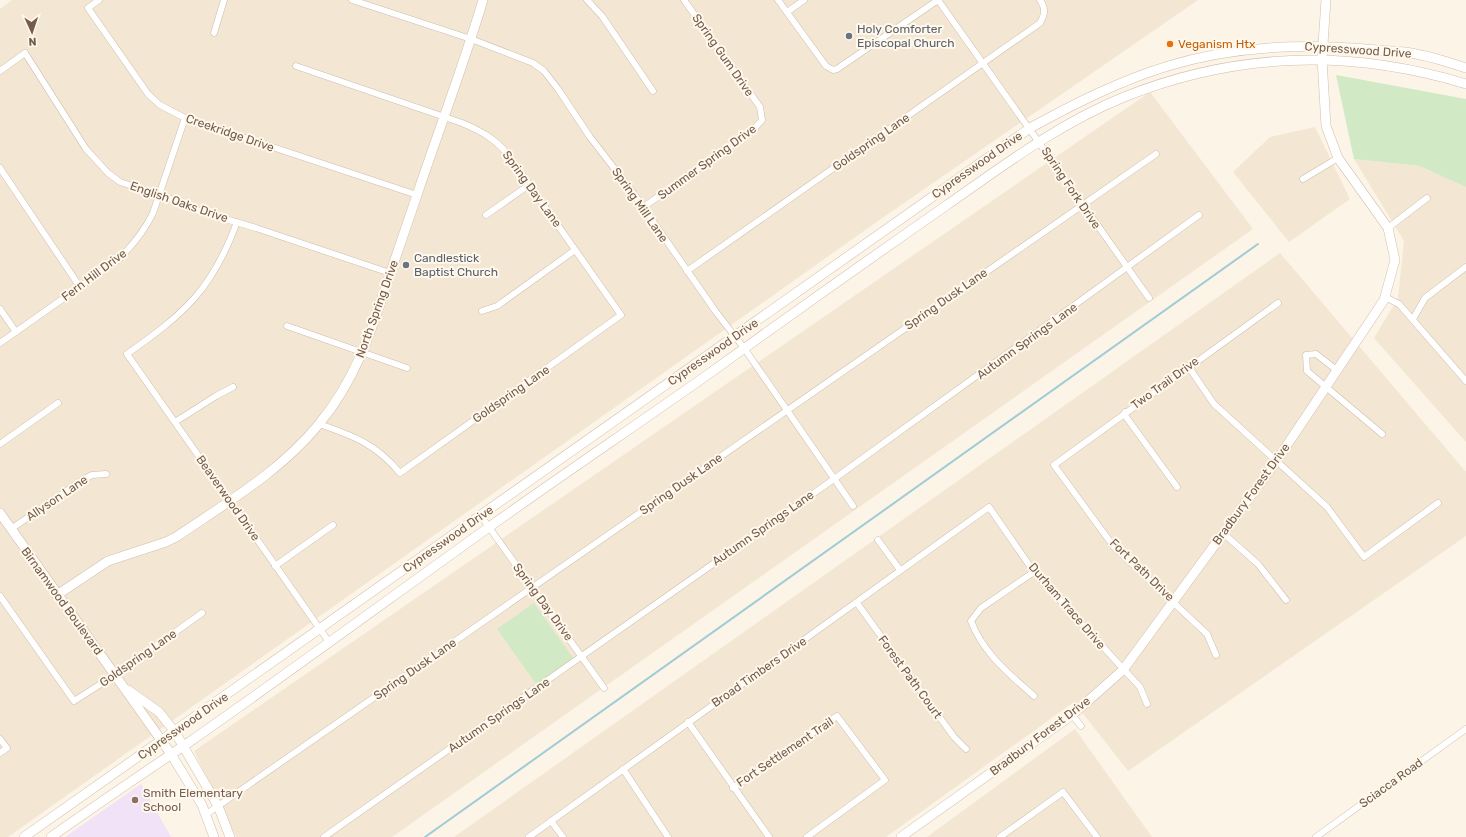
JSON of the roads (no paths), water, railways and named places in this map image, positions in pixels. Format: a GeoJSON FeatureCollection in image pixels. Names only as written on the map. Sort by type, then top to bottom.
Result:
{"type":"FeatureCollection","features":[{"type":"Feature","properties":{"kind":"main road","name":"North Spring Drive"},"geometry":{"type":"LineString","coordinates":[[57,595],[108,561],[166,542],[176,537],[229,500],[282,462],[319,424],[343,392],[363,353],[483,0]]}},
{"type":"Feature","properties":{"kind":"main road","name":"Bradbury Forest Drive"},"geometry":{"type":"LineString","coordinates":[[901,837],[1072,715],[1123,670],[1277,460],[1384,300],[1395,260],[1388,228],[1338,158],[1326,126],[1322,59],[1326,0]]}},
{"type":"Feature","properties":{"kind":"main road","name":"Cypresswood Drive"},"geometry":{"type":"LineString","coordinates":[[24,837],[1030,128],[1100,92],[1171,65],[1246,49],[1324,45],[1410,52],[1466,68]]}},
{"type":"Feature","properties":{"kind":"main road","name":"Cypresswood Drive"},"geometry":{"type":"LineString","coordinates":[[51,837],[79,816],[183,746],[489,527],[1039,140],[1088,112],[1126,96],[1176,79],[1263,62],[1322,59],[1382,64],[1437,75],[1466,84]]}},
{"type":"Feature","properties":{"kind":"main road"},"geometry":{"type":"LineString","coordinates":[[1437,75],[1443,61]]}},
{"type":"Feature","properties":{"kind":"main road"},"geometry":{"type":"LineString","coordinates":[[1171,65],[1176,79]]}},
{"type":"Feature","properties":{"kind":"main road"},"geometry":{"type":"LineString","coordinates":[[887,229],[895,241]]}},
{"type":"Feature","properties":{"kind":"main road"},"geometry":{"type":"LineString","coordinates":[[607,426],[617,438]]}},
{"type":"Feature","properties":{"kind":"main road","name":"Birnamwood Boulevard"},"geometry":{"type":"LineString","coordinates":[[0,513],[171,754],[202,806],[214,837]]}},
{"type":"Feature","properties":{"kind":"main road","name":"Birnamwood Boulevard"},"geometry":{"type":"LineString","coordinates":[[124,688],[159,712],[174,732],[218,806],[230,837]]}},
{"type":"Feature","properties":{"kind":"main road"},"geometry":{"type":"LineString","coordinates":[[71,804],[79,816]]}},
{"type":"Feature","properties":{"kind":"street","name":"Creekridge Drive"},"geometry":{"type":"LineString","coordinates":[[99,0],[88,8],[148,94],[160,105],[185,118],[417,195]]}},
{"type":"Feature","properties":{"kind":"street"},"geometry":{"type":"LineString","coordinates":[[214,33],[224,0]]}},
{"type":"Feature","properties":{"kind":"street","name":"Spring Mill Lane"},"geometry":{"type":"LineString","coordinates":[[352,0],[471,39],[533,63],[544,71],[744,348],[786,411],[853,506]]}},
{"type":"Feature","properties":{"kind":"street"},"geometry":{"type":"LineString","coordinates":[[587,0],[602,16],[653,91]]}},
{"type":"Feature","properties":{"kind":"street","name":"Spring Gum Drive"},"geometry":{"type":"LineString","coordinates":[[684,0],[760,107],[761,112]]}},
{"type":"Feature","properties":{"kind":"street"},"geometry":{"type":"LineString","coordinates":[[778,0],[826,66],[832,70],[842,66],[938,0]]}},
{"type":"Feature","properties":{"kind":"street"},"geometry":{"type":"LineString","coordinates":[[787,12],[804,0]]}},
{"type":"Feature","properties":{"kind":"street","name":"Spring Fork Drive"},"geometry":{"type":"LineString","coordinates":[[938,0],[1039,140],[1082,205],[1149,298]]}},
{"type":"Feature","properties":{"kind":"street","name":"Goldspring Lane"},"geometry":{"type":"LineString","coordinates":[[687,271],[1040,23],[1045,14],[1044,6],[1040,0]]}},
{"type":"Feature","properties":{"kind":"street","name":"English Oaks Drive"},"geometry":{"type":"LineString","coordinates":[[0,71],[25,53],[86,149],[99,165],[120,182],[192,209],[237,222],[390,273]]}},
{"type":"Feature","properties":{"kind":"street","name":"Spring Day Lane"},"geometry":{"type":"LineString","coordinates":[[296,66],[443,116],[480,130],[491,138],[505,151],[530,185],[621,315]]}},
{"type":"Feature","properties":{"kind":"street","name":"Summer Spring Drive"},"geometry":{"type":"LineString","coordinates":[[642,208],[753,130],[762,120],[761,112]]}},
{"type":"Feature","properties":{"kind":"street","name":"Fern Hill Drive"},"geometry":{"type":"LineString","coordinates":[[0,343],[118,260],[133,246],[148,223],[185,118]]}},
{"type":"Feature","properties":{"kind":"street","name":"Spring Dusk Lane"},"geometry":{"type":"LineString","coordinates":[[205,815],[1156,154]]}},
{"type":"Feature","properties":{"kind":"street"},"geometry":{"type":"LineString","coordinates":[[1303,179],[1338,158]]}},
{"type":"Feature","properties":{"kind":"street"},"geometry":{"type":"LineString","coordinates":[[0,168],[80,287]]}},
{"type":"Feature","properties":{"kind":"street"},"geometry":{"type":"LineString","coordinates":[[486,215],[530,185]]}},
{"type":"Feature","properties":{"kind":"street"},"geometry":{"type":"LineString","coordinates":[[1388,228],[1427,198]]}},
{"type":"Feature","properties":{"kind":"street","name":"Autumn Springs Lane"},"geometry":{"type":"LineString","coordinates":[[324,837],[834,479],[1127,269],[1199,215]]}},
{"type":"Feature","properties":{"kind":"street","name":"Beaverwood Drive"},"geometry":{"type":"LineString","coordinates":[[237,222],[221,261],[198,295],[174,320],[127,354],[329,642]]}},
{"type":"Feature","properties":{"kind":"street"},"geometry":{"type":"LineString","coordinates":[[482,311],[497,306],[575,250]]}},
{"type":"Feature","properties":{"kind":"street"},"geometry":{"type":"LineString","coordinates":[[1413,319],[1424,298],[1466,267]]}},
{"type":"Feature","properties":{"kind":"street"},"geometry":{"type":"LineString","coordinates":[[1384,300],[1387,298],[1399,304],[1466,381]]}},
{"type":"Feature","properties":{"kind":"street","name":"Two Trail Drive"},"geometry":{"type":"LineString","coordinates":[[1054,465],[1188,366],[1278,303]]}},
{"type":"Feature","properties":{"kind":"street"},"geometry":{"type":"LineString","coordinates":[[0,309],[16,332]]}},
{"type":"Feature","properties":{"kind":"street","name":"Goldspring Lane"},"geometry":{"type":"LineString","coordinates":[[319,424],[366,442],[383,454],[400,473],[621,315]]}},
{"type":"Feature","properties":{"kind":"street"},"geometry":{"type":"LineString","coordinates":[[287,326],[407,368]]}},
{"type":"Feature","properties":{"kind":"street"},"geometry":{"type":"LineString","coordinates":[[1336,372],[1334,368],[1316,354],[1306,355],[1307,371],[1382,434]]}},
{"type":"Feature","properties":{"kind":"street"},"geometry":{"type":"LineString","coordinates":[[1188,366],[1214,404],[1277,460],[1327,508],[1364,557],[1438,503]]}},
{"type":"Feature","properties":{"kind":"street"},"geometry":{"type":"LineString","coordinates":[[175,422],[233,387]]}},
{"type":"Feature","properties":{"kind":"street"},"geometry":{"type":"LineString","coordinates":[[0,444],[58,403]]}},
{"type":"Feature","properties":{"kind":"street"},"geometry":{"type":"LineString","coordinates":[[1125,412],[1124,414],[1177,487]]}},
{"type":"Feature","properties":{"kind":"street","name":"Fort Path Drive"},"geometry":{"type":"LineString","coordinates":[[1054,465],[1114,547],[1174,601],[1207,634],[1216,654]]}},
{"type":"Feature","properties":{"kind":"street","name":"Allyson Lane"},"geometry":{"type":"LineString","coordinates":[[11,529],[84,479],[92,475],[106,474]]}},
{"type":"Feature","properties":{"kind":"street","name":"Broad Timbers Drive"},"geometry":{"type":"LineString","coordinates":[[529,837],[688,722],[857,603],[989,506]]}},
{"type":"Feature","properties":{"kind":"street","name":"Durham Trace Drive"},"geometry":{"type":"LineString","coordinates":[[989,506],[1034,572],[1140,688],[1147,704]]}},
{"type":"Feature","properties":{"kind":"street","name":"Spring Day Drive"},"geometry":{"type":"LineString","coordinates":[[481,516],[531,588],[604,688]]}},
{"type":"Feature","properties":{"kind":"street"},"geometry":{"type":"LineString","coordinates":[[275,566],[333,525]]}},
{"type":"Feature","properties":{"kind":"street"},"geometry":{"type":"LineString","coordinates":[[1221,535],[1224,534],[1258,564],[1286,600]]}},
{"type":"Feature","properties":{"kind":"street"},"geometry":{"type":"LineString","coordinates":[[878,540],[900,570]]}},
{"type":"Feature","properties":{"kind":"street"},"geometry":{"type":"LineString","coordinates":[[1034,572],[981,608],[972,621],[976,635],[997,663],[1034,696]]}},
{"type":"Feature","properties":{"kind":"street","name":"Goldspring Lane"},"geometry":{"type":"LineString","coordinates":[[0,596],[74,702],[115,675],[202,613]]}},
{"type":"Feature","properties":{"kind":"street","name":"Forest Path Court"},"geometry":{"type":"LineString","coordinates":[[857,603],[954,737],[966,749]]}},
{"type":"Feature","properties":{"kind":"street"},"geometry":{"type":"LineString","coordinates":[[1072,715],[1081,726]]}},
{"type":"Feature","properties":{"kind":"street","name":"Fort Settlement Trail"},"geometry":{"type":"LineString","coordinates":[[733,788],[837,716],[885,780],[806,837]]}},
{"type":"Feature","properties":{"kind":"street"},"geometry":{"type":"LineString","coordinates":[[688,722],[733,788],[769,837]]}},
{"type":"Feature","properties":{"kind":"street","name":"Sciacca Road"},"geometry":{"type":"LineString","coordinates":[[1316,837],[1466,729]]}},
{"type":"Feature","properties":{"kind":"street"},"geometry":{"type":"LineString","coordinates":[[0,739],[7,748],[0,753]]}},
{"type":"Feature","properties":{"kind":"street"},"geometry":{"type":"LineString","coordinates":[[623,769],[668,837]]}},
{"type":"Feature","properties":{"kind":"street"},"geometry":{"type":"LineString","coordinates":[[1000,837],[1063,792],[1097,837]]}},
{"type":"Feature","properties":{"kind":"street"},"geometry":{"type":"LineString","coordinates":[[551,821],[562,837]]}},
{"type":"Feature","properties":{"kind":"waterway"},"geometry":{"type":"LineString","coordinates":[[425,837],[1258,244]]}},
{"type":"Feature","properties":{"kind":"place","name":"Holy Comforter Episcopal Church"},"geometry":{"type":"Point","coordinates":[849,36]}},
{"type":"Feature","properties":{"kind":"place","name":"Veganism Htx"},"geometry":{"type":"Point","coordinates":[1170,44]}},
{"type":"Feature","properties":{"kind":"place","name":"Candlestick Baptist Church"},"geometry":{"type":"Point","coordinates":[406,265]}},
{"type":"Feature","properties":{"kind":"place","name":"Smith Elementary School"},"geometry":{"type":"Point","coordinates":[135,800]}}]}
